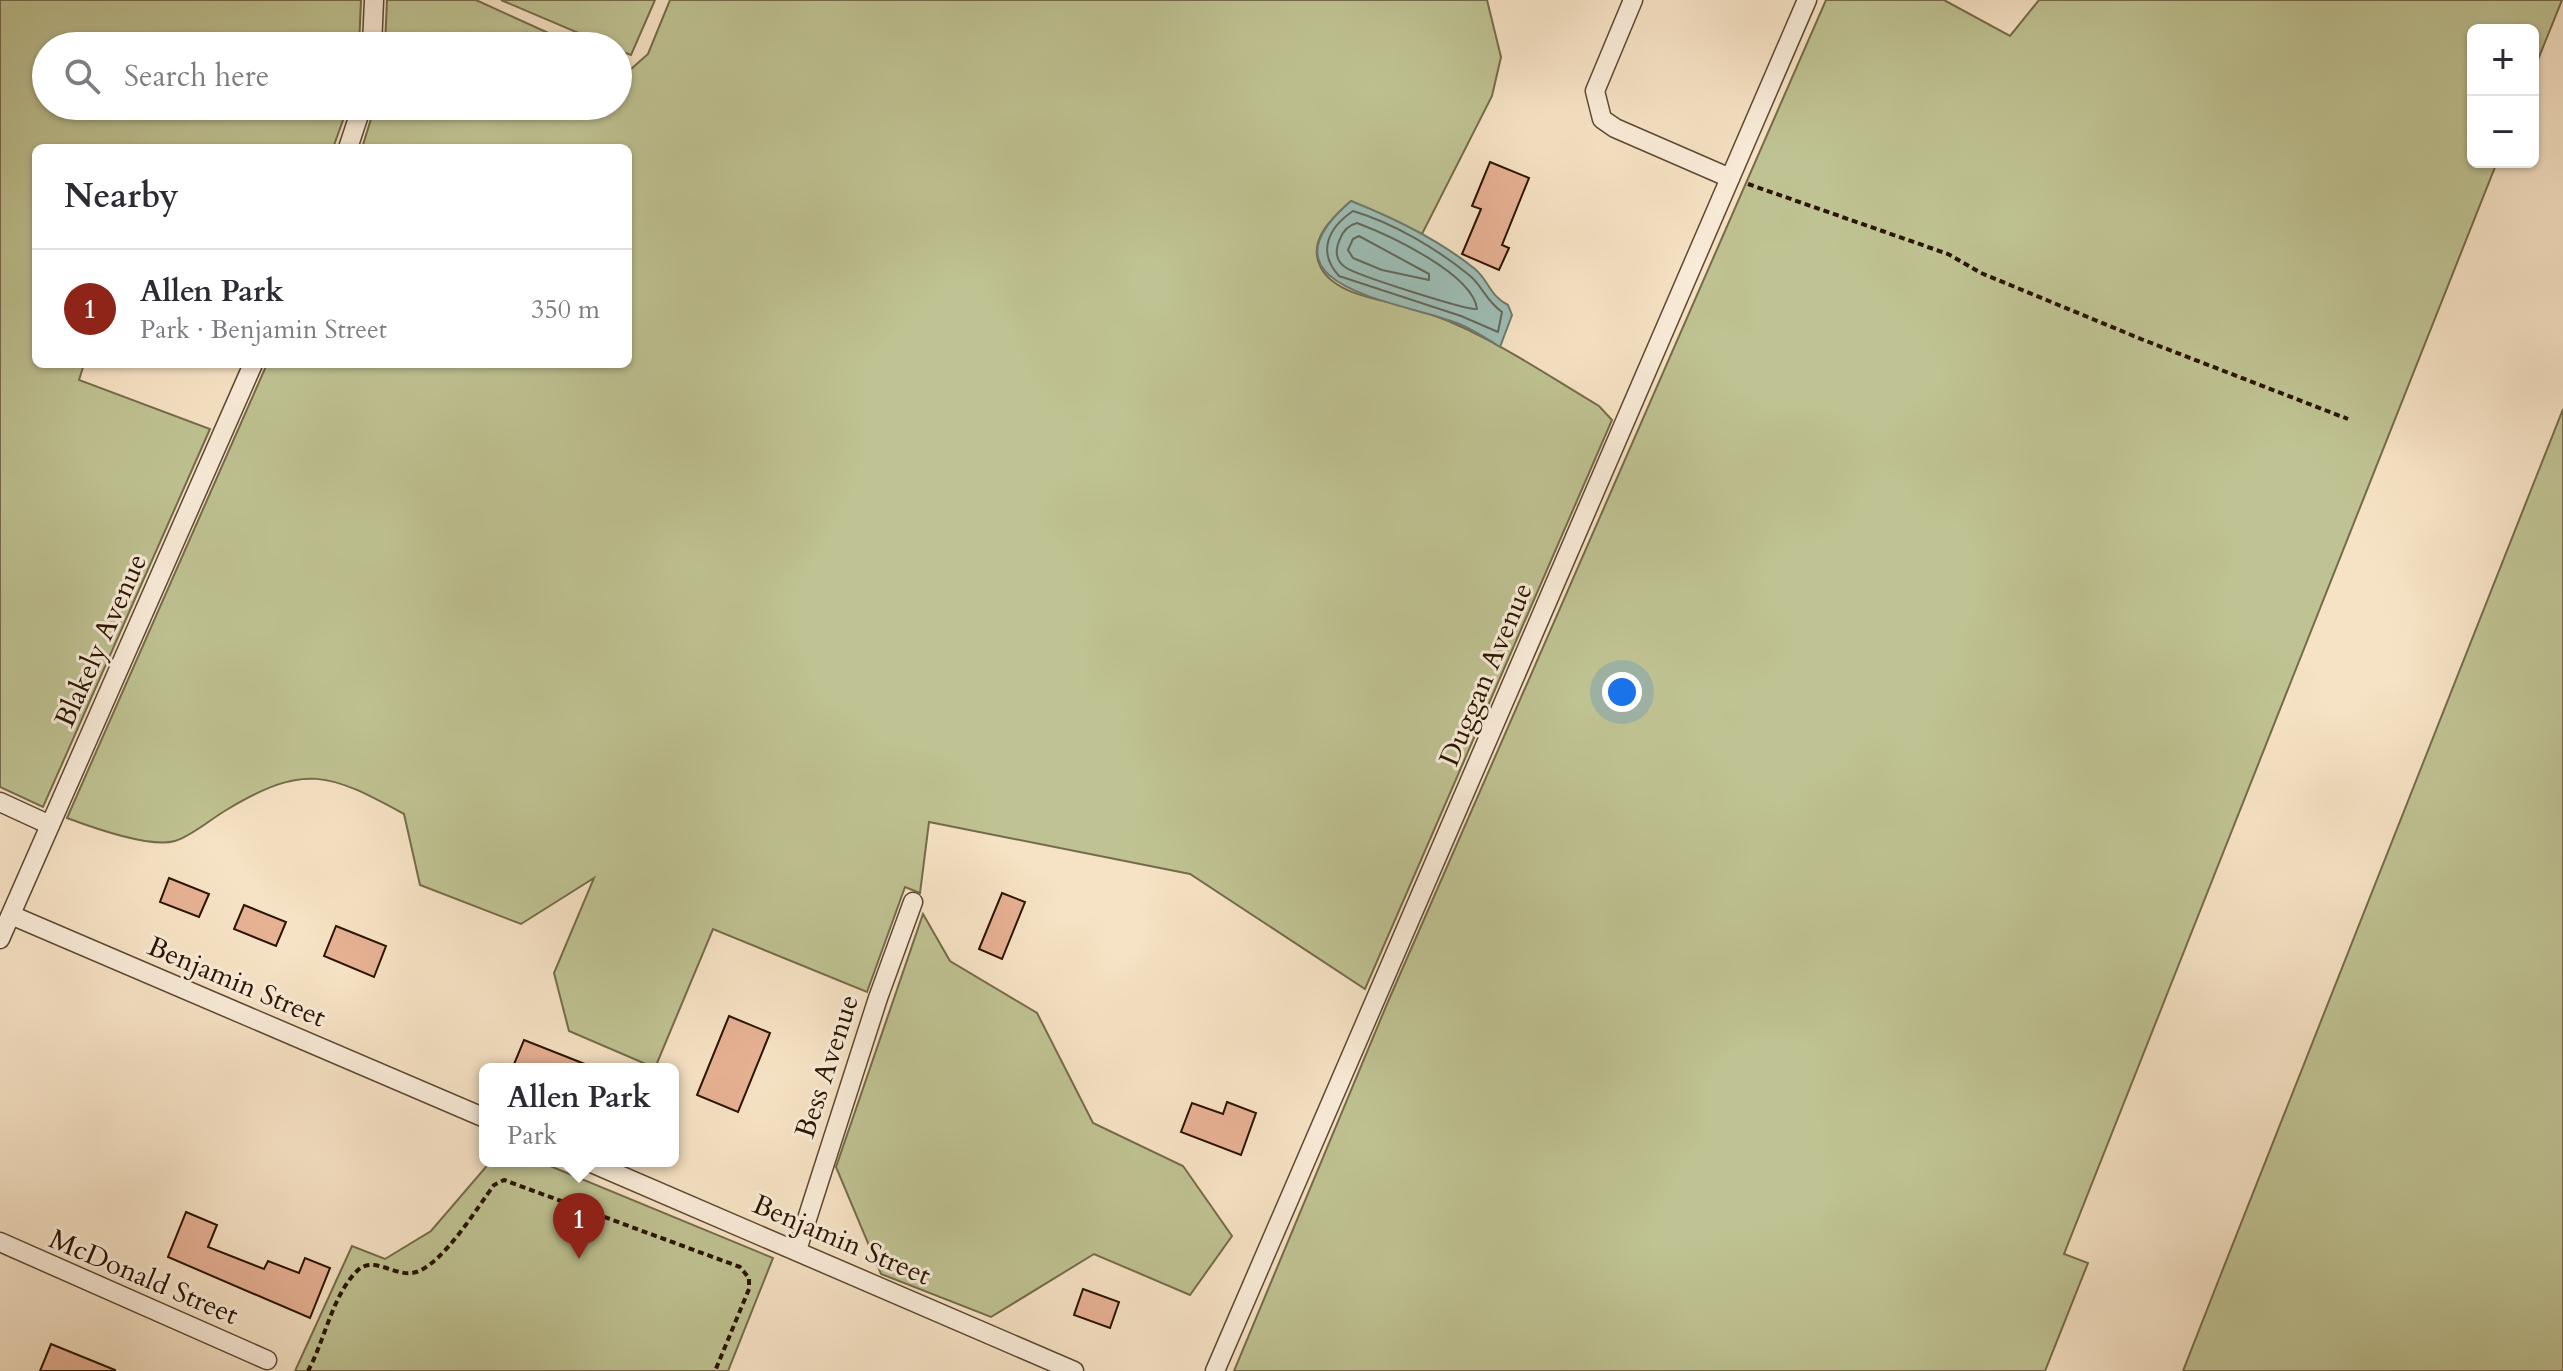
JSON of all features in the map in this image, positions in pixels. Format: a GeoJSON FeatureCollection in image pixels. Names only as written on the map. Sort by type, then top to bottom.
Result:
{"type":"FeatureCollection","features":[{"type":"Feature","properties":{"kind":"street"},"geometry":{"type":"LineString","coordinates":[[373,32],[374,0]]}},
{"type":"Feature","properties":{"kind":"street"},"geometry":{"type":"LineString","coordinates":[[1633,0],[1595,91],[1602,119],[1615,128],[1730,178]]}},
{"type":"Feature","properties":{"kind":"street","name":"Duggan Avenue"},"geometry":{"type":"LineString","coordinates":[[1215,1371],[1807,0]]}},
{"type":"Feature","properties":{"kind":"street"},"geometry":{"type":"LineString","coordinates":[[349,144],[357,120]]}},
{"type":"Feature","properties":{"kind":"street","name":"Blakely Avenue"},"geometry":{"type":"LineString","coordinates":[[0,939],[251,368]]}},
{"type":"Feature","properties":{"kind":"street"},"geometry":{"type":"LineString","coordinates":[[0,802],[50,825]]}},
{"type":"Feature","properties":{"kind":"street","name":"Bess Avenue"},"geometry":{"type":"LineString","coordinates":[[797,1250],[864,1041],[913,902]]}},
{"type":"Feature","properties":{"kind":"street","name":"Benjamin Street"},"geometry":{"type":"LineString","coordinates":[[11,915],[479,1115]]}},
{"type":"Feature","properties":{"kind":"street","name":"Benjamin Street"},"geometry":{"type":"LineString","coordinates":[[601,1167],[1074,1371]]}},
{"type":"Feature","properties":{"kind":"street","name":"McDonald Street"},"geometry":{"type":"LineString","coordinates":[[0,1242],[267,1360]]}},
{"type":"Feature","properties":{"kind":"path"},"geometry":{"type":"LineString","coordinates":[[1730,178],[1948,254],[1981,273],[2348,419]]}},
{"type":"Feature","properties":{"kind":"path"},"geometry":{"type":"LineString","coordinates":[[308,1371],[343,1291],[359,1268],[373,1264],[404,1274],[419,1272],[449,1245],[494,1185],[504,1180],[740,1267],[749,1278],[749,1289],[715,1371]]}},
{"type":"Feature","properties":{"kind":"green space"},"geometry":{"type":"Polygon","coordinates":[[[0,0],[361,0],[360,32],[32,32],[32,120],[343,120],[334,144],[32,144],[32,368],[83,368],[79,380],[210,429],[43,807],[0,787],[0,0]]]}},
{"type":"Feature","properties":{"kind":"green space"},"geometry":{"type":"Polygon","coordinates":[[[387,0],[476,0],[546,32],[386,32],[387,0]]]}},
{"type":"Feature","properties":{"kind":"green space"},"geometry":{"type":"Polygon","coordinates":[[[501,0],[655,0],[632,53],[632,32],[576,32],[501,0]]]}},
{"type":"Feature","properties":{"kind":"green space"},"geometry":{"type":"Polygon","coordinates":[[[670,0],[1487,0],[1501,57],[1492,96],[1422,234],[1351,201],[1324,230],[1319,239],[1317,258],[1321,268],[1337,284],[1360,295],[1434,315],[1483,337],[1599,406],[1612,420],[1365,989],[1190,874],[929,822],[920,893],[905,887],[867,992],[713,929],[657,1063],[643,1063],[569,1031],[554,973],[594,878],[521,924],[420,885],[404,814],[356,789],[317,779],[277,785],[255,794],[175,841],[136,839],[67,818],[265,368],[632,368],[632,144],[363,144],[371,120],[632,120],[632,68],[648,54],[670,0]]]}},
{"type":"Feature","properties":{"kind":"green space"},"geometry":{"type":"Polygon","coordinates":[[[1826,0],[1944,0],[2010,36],[2039,0],[2562,0],[2539,57],[2539,24],[2467,24],[2467,168],[2495,168],[2064,1254],[2088,1263],[2045,1371],[1234,1371],[1387,1004],[1826,0]]]}},
{"type":"Feature","properties":{"kind":"green space"},"geometry":{"type":"Polygon","coordinates":[[[2563,409],[2563,1371],[2183,1371],[2221,1274],[2563,409]]]}},
{"type":"Feature","properties":{"kind":"green space"},"geometry":{"type":"Polygon","coordinates":[[[923,914],[950,961],[1037,1013],[1093,1123],[1183,1166],[1232,1236],[1190,1295],[1094,1254],[991,1317],[881,1274],[836,1167],[923,914]]]}},
{"type":"Feature","properties":{"kind":"green space"},"geometry":{"type":"Polygon","coordinates":[[[486,1167],[553,1167],[773,1258],[728,1371],[295,1371],[352,1246],[385,1259],[431,1231],[486,1167]]]}},
{"type":"Feature","properties":{"kind":"water"},"geometry":{"type":"Polygon","coordinates":[[[1351,201],[1416,230],[1475,269],[1497,297],[1508,305],[1512,315],[1500,347],[1457,323],[1345,286],[1326,272],[1317,253],[1325,230],[1351,201]]]}},
{"type":"Feature","properties":{"kind":"building"},"geometry":{"type":"Polygon","coordinates":[[[1490,162],[1529,178],[1502,245],[1509,248],[1499,270],[1462,254],[1481,209],[1472,206],[1490,162]]]}},
{"type":"Feature","properties":{"kind":"building"},"geometry":{"type":"Polygon","coordinates":[[[169,878],[209,894],[199,917],[160,902],[169,878]]]}},
{"type":"Feature","properties":{"kind":"building"},"geometry":{"type":"Polygon","coordinates":[[[1002,893],[1025,902],[1002,959],[979,949],[1002,893]]]}},
{"type":"Feature","properties":{"kind":"building"},"geometry":{"type":"Polygon","coordinates":[[[244,905],[286,922],[276,946],[234,929],[244,905]]]}},
{"type":"Feature","properties":{"kind":"building"},"geometry":{"type":"Polygon","coordinates":[[[336,926],[386,946],[374,977],[324,956],[336,926]]]}},
{"type":"Feature","properties":{"kind":"building"},"geometry":{"type":"Polygon","coordinates":[[[729,1016],[770,1033],[738,1112],[697,1095],[729,1016]]]}},
{"type":"Feature","properties":{"kind":"building"},"geometry":{"type":"Polygon","coordinates":[[[524,1040],[582,1063],[514,1063],[524,1040]]]}},
{"type":"Feature","properties":{"kind":"building"},"geometry":{"type":"Polygon","coordinates":[[[1227,1102],[1256,1113],[1241,1155],[1181,1132],[1192,1103],[1223,1114],[1227,1102]]]}},
{"type":"Feature","properties":{"kind":"building"},"geometry":{"type":"Polygon","coordinates":[[[186,1212],[217,1225],[208,1247],[264,1269],[268,1261],[299,1273],[305,1258],[330,1268],[310,1318],[168,1257],[186,1212]]]}},
{"type":"Feature","properties":{"kind":"building"},"geometry":{"type":"Polygon","coordinates":[[[1083,1289],[1119,1302],[1110,1328],[1074,1315],[1083,1289]]]}},
{"type":"Feature","properties":{"kind":"building"},"geometry":{"type":"Polygon","coordinates":[[[51,1344],[115,1370],[115,1371],[40,1371],[51,1344]]]}},
{"type":"Feature","properties":{"kind":"place","name":"Allen Park"},"geometry":{"type":"Point","coordinates":[579,1259]}}]}
